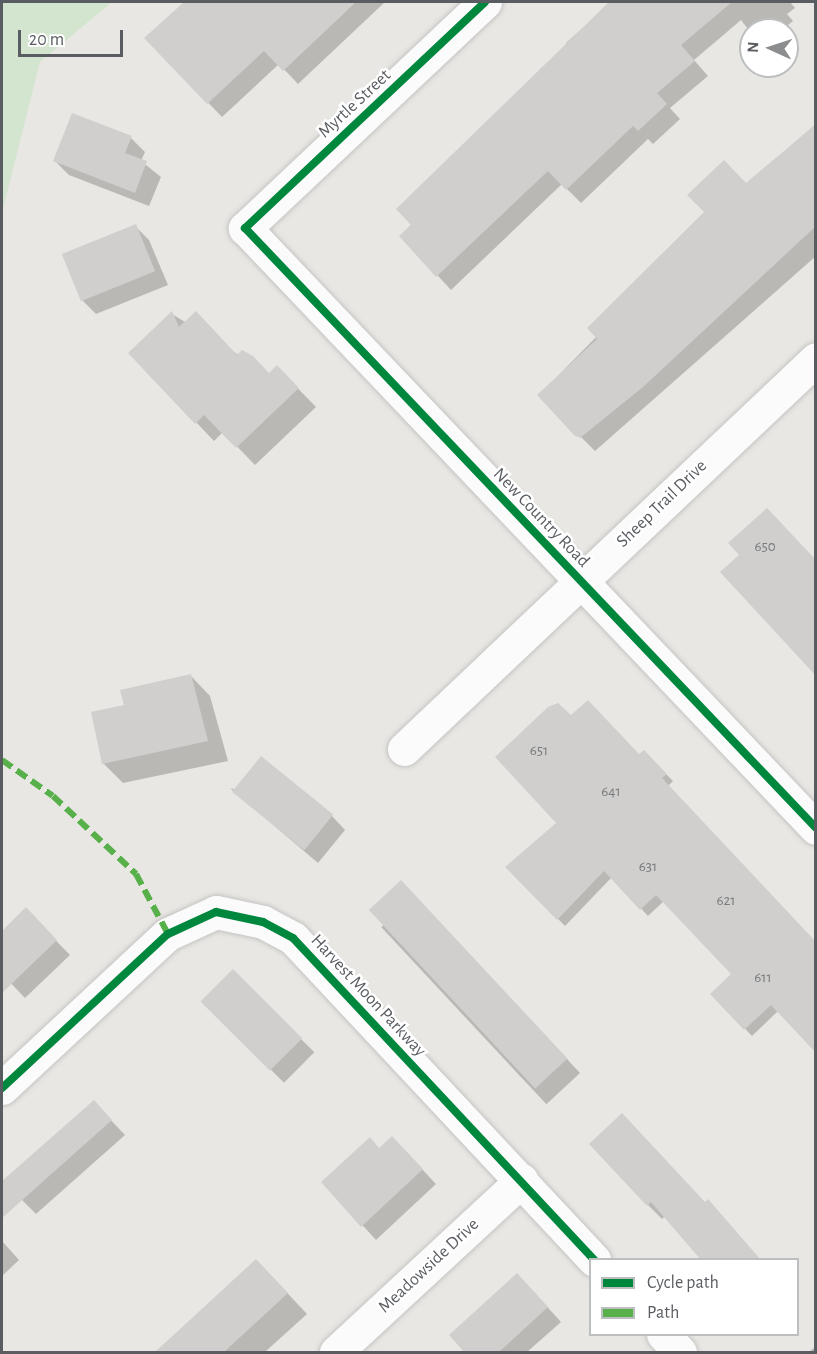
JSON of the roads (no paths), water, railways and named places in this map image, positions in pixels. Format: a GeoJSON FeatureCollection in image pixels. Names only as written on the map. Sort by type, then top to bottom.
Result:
{"type":"FeatureCollection","features":[{"type":"Feature","properties":{"kind":"street","name":"Myrtle Street"},"geometry":{"type":"LineString","coordinates":[[245,228],[485,2]]}},
{"type":"Feature","properties":{"kind":"street","name":"New Country Road"},"geometry":{"type":"LineString","coordinates":[[245,228],[816,828]]}},
{"type":"Feature","properties":{"kind":"street","name":"Sheep Trail Drive"},"geometry":{"type":"LineString","coordinates":[[404,749],[816,358]]}},
{"type":"Feature","properties":{"kind":"street","name":"Harvest Moon Parkway"},"geometry":{"type":"LineString","coordinates":[[2,1088],[168,934],[216,912],[263,922],[293,938],[522,1180],[592,1258]]}},
{"type":"Feature","properties":{"kind":"street","name":"Meadowside Drive"},"geometry":{"type":"LineString","coordinates":[[336,1353],[522,1180]]}},
{"type":"Feature","properties":{"kind":"street"},"geometry":{"type":"LineString","coordinates":[[664,1336],[680,1353]]}}]}
